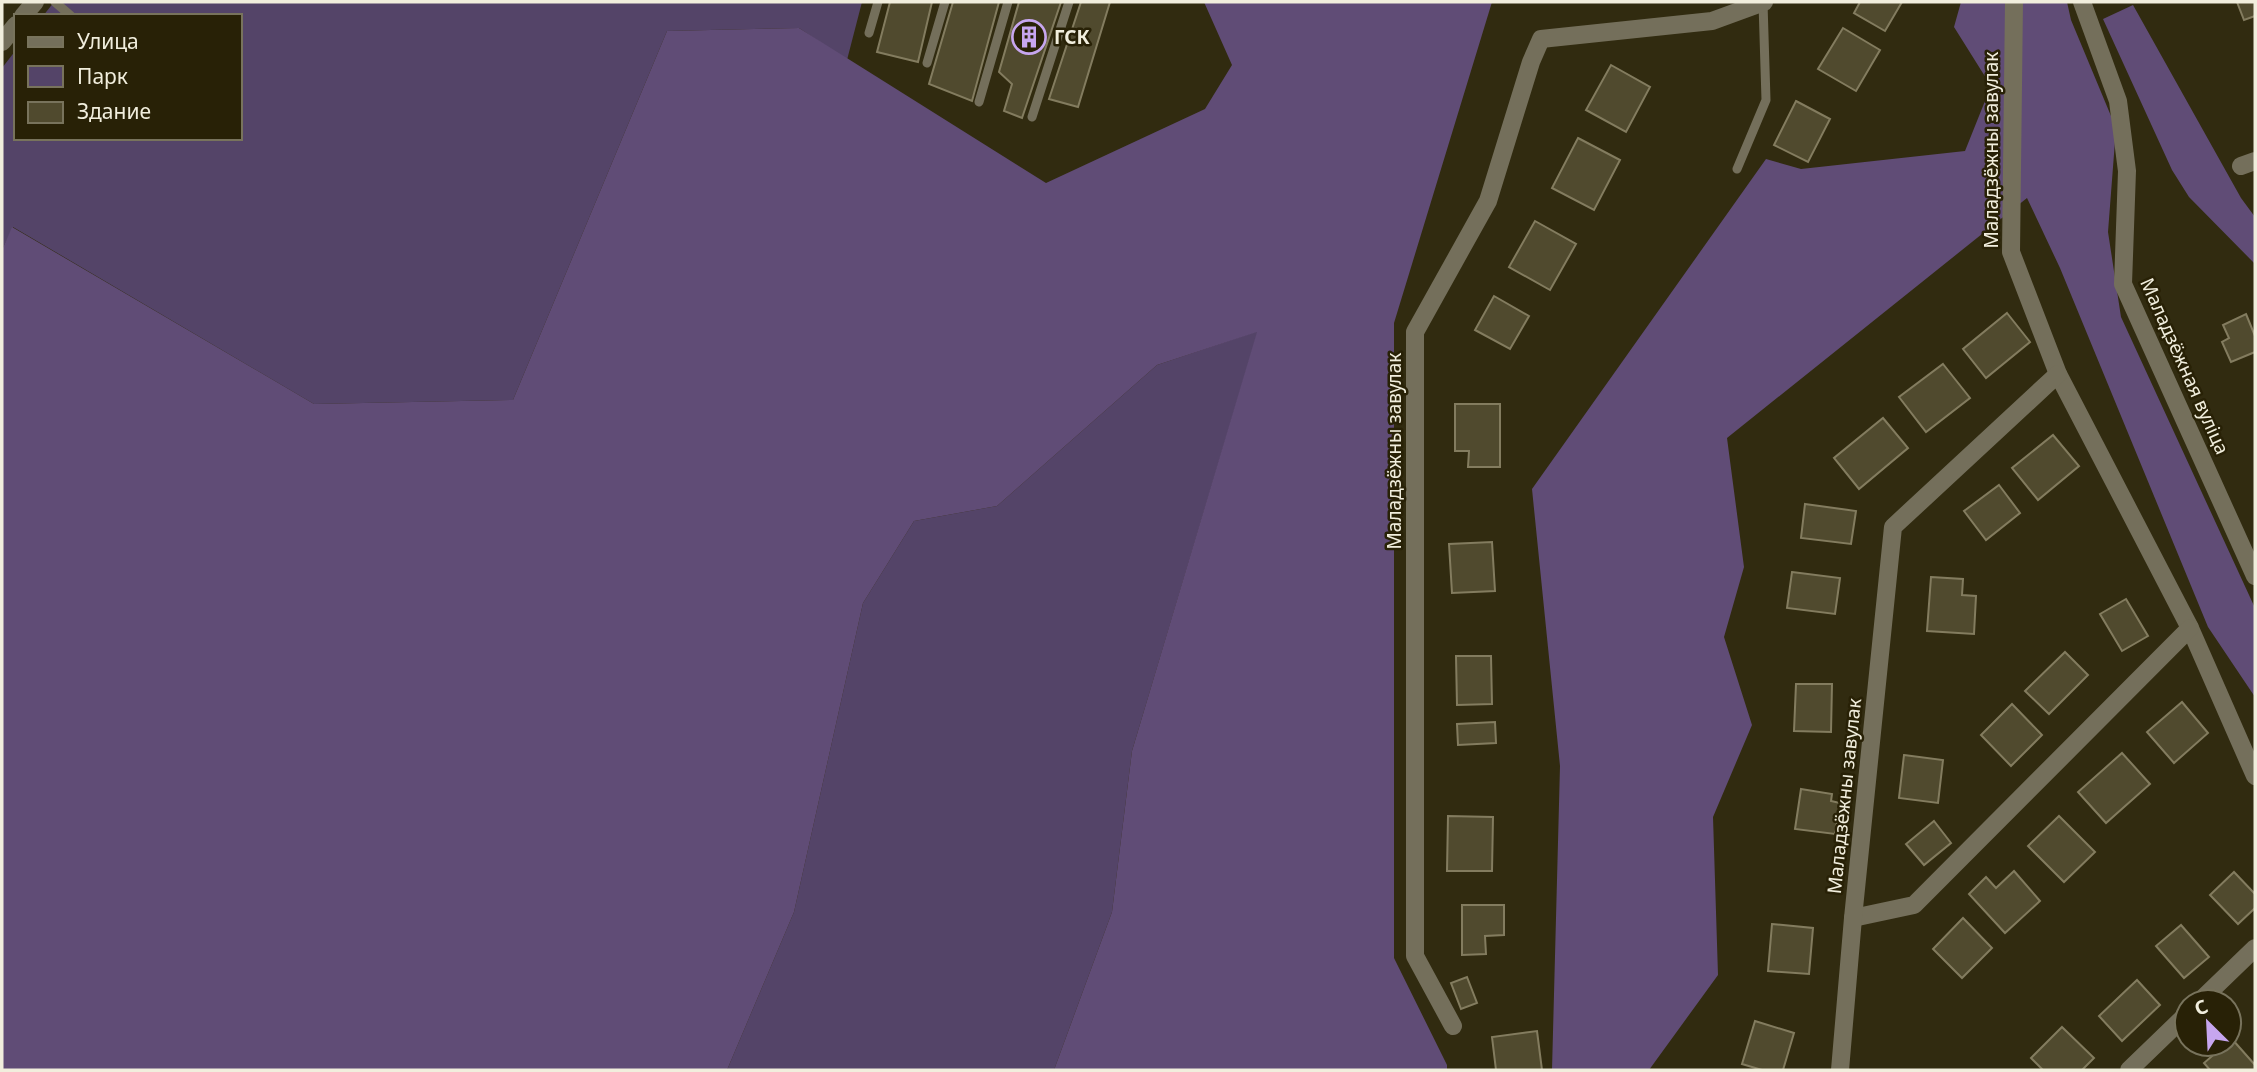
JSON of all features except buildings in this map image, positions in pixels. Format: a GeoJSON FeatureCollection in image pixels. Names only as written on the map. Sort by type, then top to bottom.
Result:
{"type":"FeatureCollection","features":[{"type":"Feature","properties":{"kind":"street","name":"Маладзёжны завулак"},"geometry":{"type":"LineString","coordinates":[[1453,1026],[1415,956],[1415,332],[1488,201],[1541,38],[1712,20],[1764,2]]}},
{"type":"Feature","properties":{"kind":"street","name":"Маладзёжны завулак"},"geometry":{"type":"LineString","coordinates":[[2014,2],[2011,252],[2058,374],[2190,628],[2255,776]]}},
{"type":"Feature","properties":{"kind":"street","name":"Маладзёжная вуліца"},"geometry":{"type":"LineString","coordinates":[[2082,2],[2118,101],[2127,171],[2123,284],[2255,576]]}},
{"type":"Feature","properties":{"kind":"street"},"geometry":{"type":"LineString","coordinates":[[2,42],[14,27]]}},
{"type":"Feature","properties":{"kind":"street","name":"Маладзёжны завулак"},"geometry":{"type":"LineString","coordinates":[[1840,1070],[1893,527],[2058,374]]}},
{"type":"Feature","properties":{"kind":"street","name":"Маладзёжны завулак"},"geometry":{"type":"LineString","coordinates":[[1853,918],[1914,905],[2190,628]]}},
{"type":"Feature","properties":{"kind":"street"},"geometry":{"type":"LineString","coordinates":[[2214,988],[2255,948]]}},
{"type":"Feature","properties":{"kind":"street"},"geometry":{"type":"LineString","coordinates":[[2129,1070],[2173,1028]]}},
{"type":"Feature","properties":{"kind":"lane"},"geometry":{"type":"LineString","coordinates":[[55,2],[69,14]]}},
{"type":"Feature","properties":{"kind":"lane"},"geometry":{"type":"LineString","coordinates":[[869,33],[878,2]]}},
{"type":"Feature","properties":{"kind":"lane"},"geometry":{"type":"LineString","coordinates":[[927,63],[945,2]]}},
{"type":"Feature","properties":{"kind":"lane"},"geometry":{"type":"LineString","coordinates":[[979,102],[1008,2]]}},
{"type":"Feature","properties":{"kind":"lane"},"geometry":{"type":"LineString","coordinates":[[1032,117],[1069,2]]}},
{"type":"Feature","properties":{"kind":"lane"},"geometry":{"type":"LineString","coordinates":[[1737,169],[1766,100],[1764,2]]}},
{"type":"Feature","properties":{"kind":"green space"},"geometry":{"type":"Polygon","coordinates":[[[54,2],[862,2],[847,60],[799,28],[667,31],[513,400],[314,404],[13,227],[2,250],[2,68],[14,53],[14,140],[242,140],[242,14],[45,14],[54,2]]]}},
{"type":"Feature","properties":{"kind":"green space"},"geometry":{"type":"Polygon","coordinates":[[[1258,331],[1132,751],[1112,912],[1054,1070],[727,1070],[794,912],[863,603],[914,521],[997,506],[1157,365],[1258,331]]]}},
{"type":"Feature","properties":{"kind":"shaded area"},"geometry":{"type":"Polygon","coordinates":[[[1204,2],[1492,2],[1394,323],[1394,958],[1447,1065],[1447,1070],[1054,1070],[1112,912],[1132,751],[1257,332],[1157,365],[997,506],[914,521],[863,603],[794,912],[727,1070],[2,1070],[2,250],[12,227],[314,404],[513,400],[667,31],[799,28],[1046,183],[1205,109],[1232,65],[1204,2]]]}},
{"type":"Feature","properties":{"kind":"shaded area"},"geometry":{"type":"Polygon","coordinates":[[[1961,2],[2067,2],[2071,20],[2116,128],[2108,232],[2121,317],[2255,608],[2255,697],[2208,627],[2060,268],[2027,198],[1727,438],[1744,567],[1724,637],[1752,725],[1713,817],[1718,975],[1649,1070],[1552,1070],[1560,766],[1532,489],[1766,159],[1801,169],[1965,151],[1991,86],[1954,27],[1961,2]]]}},
{"type":"Feature","properties":{"kind":"shaded area"},"geometry":{"type":"Polygon","coordinates":[[[2133,5],[2241,198],[2255,217],[2255,264],[2189,197],[2172,170],[2103,19],[2133,5]]]}},
{"type":"Feature","properties":{"kind":"place","name":"ГСК"},"geometry":{"type":"Point","coordinates":[1029,37]}}]}
